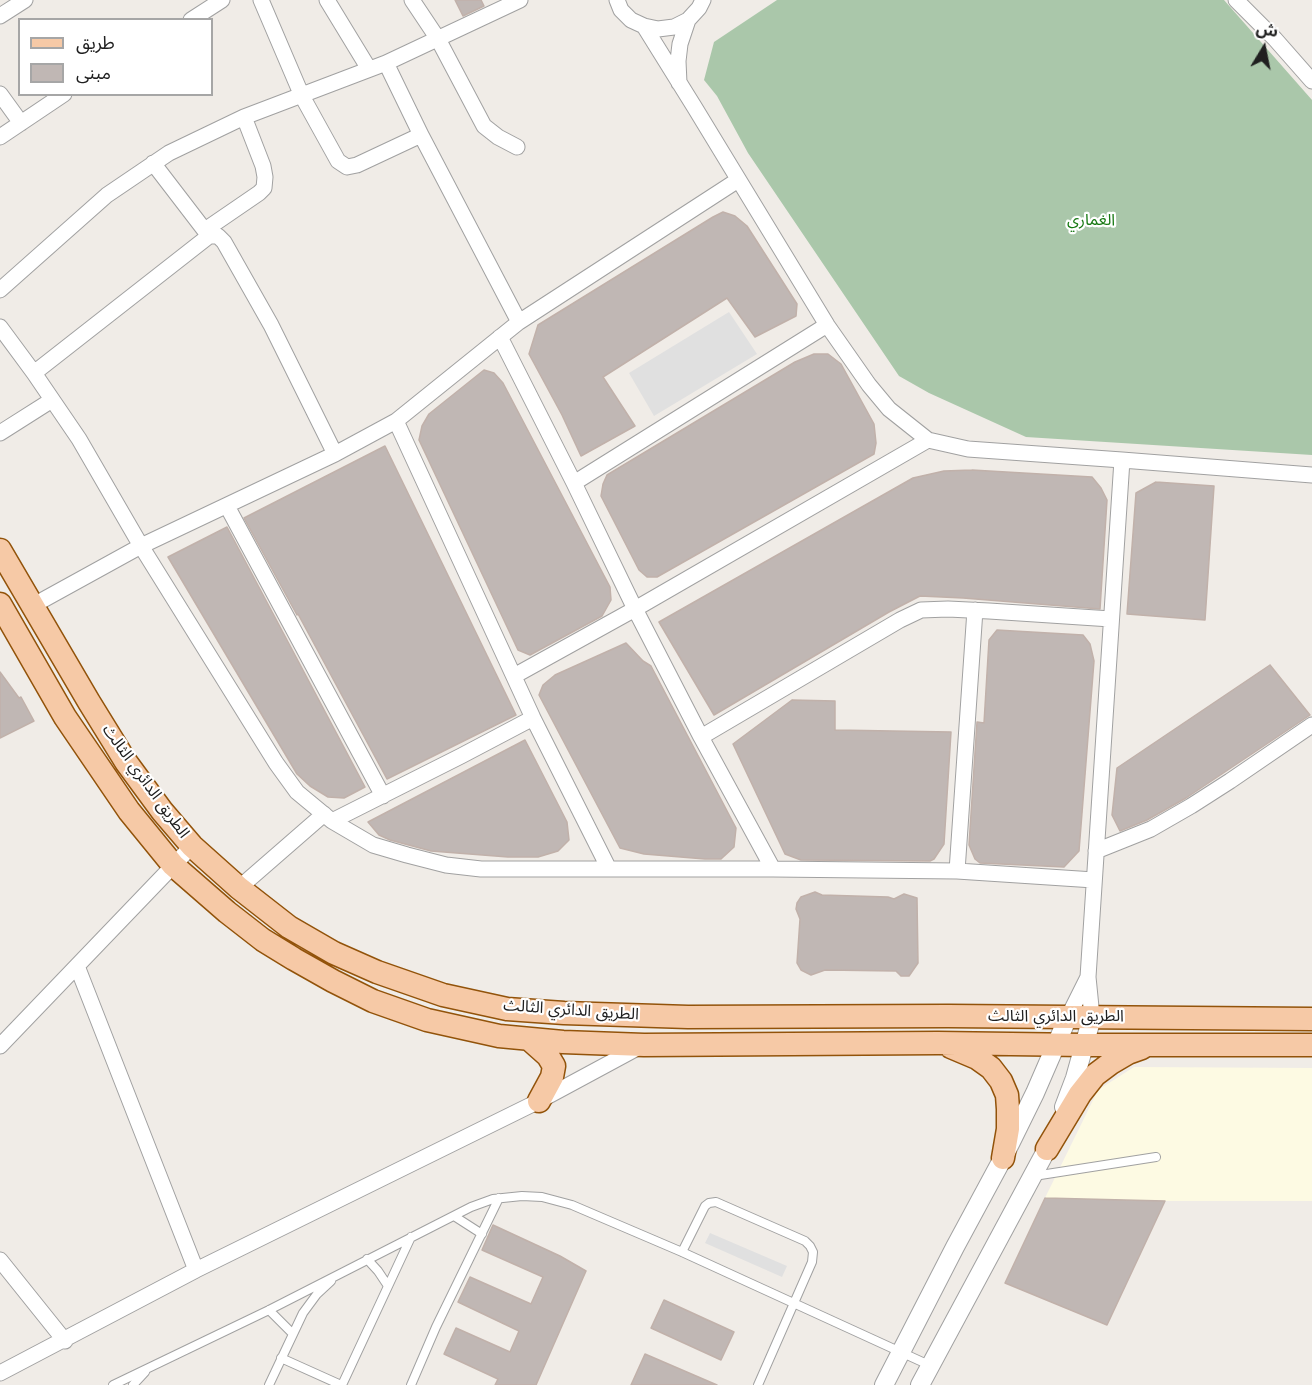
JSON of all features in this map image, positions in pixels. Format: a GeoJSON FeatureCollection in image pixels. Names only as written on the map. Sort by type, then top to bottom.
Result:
{"type":"FeatureCollection","features":[{"type":"Feature","properties":{"kind":"main road","name":"الطريق الدائري الثالث"},"geometry":{"type":"LineString","coordinates":[[0,550],[126,762],[162,811],[192,846],[239,888],[289,927],[334,953],[377,972],[443,995],[507,1009],[564,1013],[688,1017],[1312,1019]]}},
{"type":"Feature","properties":{"kind":"main road","name":"الطريق الدائري الثالث"},"geometry":{"type":"LineString","coordinates":[[0,604],[65,717],[129,810],[173,865],[263,940],[294,959],[373,1001],[427,1020],[499,1036],[530,1040],[644,1045],[938,1043],[1312,1045]]}},
{"type":"Feature","properties":{"kind":"main road"},"geometry":{"type":"LineString","coordinates":[[530,1040],[548,1056],[554,1066],[552,1077],[539,1101]]}},
{"type":"Feature","properties":{"kind":"main road"},"geometry":{"type":"LineString","coordinates":[[938,1043],[976,1058],[991,1068],[1001,1081],[1007,1095],[1008,1109],[1008,1129],[1003,1158]]}},
{"type":"Feature","properties":{"kind":"main road"},"geometry":{"type":"LineString","coordinates":[[1047,1149],[1080,1094],[1095,1076],[1128,1053],[1153,1045]]}},
{"type":"Feature","properties":{"kind":"street"},"geometry":{"type":"LineString","coordinates":[[0,16],[25,0]]}},
{"type":"Feature","properties":{"kind":"street"},"geometry":{"type":"LineString","coordinates":[[193,18],[222,0]]}},
{"type":"Feature","properties":{"kind":"street"},"geometry":{"type":"LineString","coordinates":[[261,0],[302,96],[338,161],[347,167],[357,165],[421,135]]}},
{"type":"Feature","properties":{"kind":"street"},"geometry":{"type":"LineString","coordinates":[[327,0],[369,69]]}},
{"type":"Feature","properties":{"kind":"street"},"geometry":{"type":"LineString","coordinates":[[412,0],[438,39],[484,126],[517,147]]}},
{"type":"Feature","properties":{"kind":"street"},"geometry":{"type":"LineString","coordinates":[[616,0],[621,10],[644,27],[658,29],[674,27],[688,20]]}},
{"type":"Feature","properties":{"kind":"street"},"geometry":{"type":"LineString","coordinates":[[679,83],[680,44],[688,20],[701,4],[717,0]]}},
{"type":"Feature","properties":{"kind":"street"},"geometry":{"type":"LineString","coordinates":[[1236,0],[1312,81]]}},
{"type":"Feature","properties":{"kind":"street"},"geometry":{"type":"LineString","coordinates":[[0,290],[107,195],[169,153],[244,117],[386,63],[510,2]]}},
{"type":"Feature","properties":{"kind":"street"},"geometry":{"type":"LineString","coordinates":[[644,27],[827,325],[869,385],[889,409],[928,440],[968,449],[1312,475]]}},
{"type":"Feature","properties":{"kind":"street"},"geometry":{"type":"LineString","coordinates":[[386,63],[519,322]]}},
{"type":"Feature","properties":{"kind":"street"},"geometry":{"type":"LineString","coordinates":[[0,94],[21,123]]}},
{"type":"Feature","properties":{"kind":"street"},"geometry":{"type":"LineString","coordinates":[[0,137],[61,96]]}},
{"type":"Feature","properties":{"kind":"street"},"geometry":{"type":"LineString","coordinates":[[34,373],[264,188],[263,166],[244,117]]}},
{"type":"Feature","properties":{"kind":"street"},"geometry":{"type":"LineString","coordinates":[[153,163],[207,233],[218,236],[224,242],[272,325],[335,454]]}},
{"type":"Feature","properties":{"kind":"street"},"geometry":{"type":"LineString","coordinates":[[32,606],[141,546],[335,454],[396,421],[519,322],[738,180]]}},
{"type":"Feature","properties":{"kind":"street"},"geometry":{"type":"LineString","coordinates":[[574,483],[827,325]]}},
{"type":"Feature","properties":{"kind":"street"},"geometry":{"type":"LineString","coordinates":[[0,327],[79,439],[141,546],[276,764],[297,792],[328,818],[373,845],[446,865],[481,869],[957,871],[1094,880]]}},
{"type":"Feature","properties":{"kind":"street"},"geometry":{"type":"LineString","coordinates":[[500,337],[635,609],[773,869]]}},
{"type":"Feature","properties":{"kind":"street"},"geometry":{"type":"LineString","coordinates":[[0,433],[52,400]]}},
{"type":"Feature","properties":{"kind":"street"},"geometry":{"type":"LineString","coordinates":[[396,421],[533,718],[609,869]]}},
{"type":"Feature","properties":{"kind":"street"},"geometry":{"type":"LineString","coordinates":[[514,676],[928,440]]}},
{"type":"Feature","properties":{"kind":"street"},"geometry":{"type":"LineString","coordinates":[[920,1385],[1047,1149],[1075,1078],[1092,1017],[1088,977],[1122,460]]}},
{"type":"Feature","properties":{"kind":"street"},"geometry":{"type":"LineString","coordinates":[[227,506],[383,795]]}},
{"type":"Feature","properties":{"kind":"street"},"geometry":{"type":"LineString","coordinates":[[701,736],[921,610],[975,610],[1111,619]]}},
{"type":"Feature","properties":{"kind":"street"},"geometry":{"type":"LineString","coordinates":[[957,871],[975,610]]}},
{"type":"Feature","properties":{"kind":"street"},"geometry":{"type":"LineString","coordinates":[[239,888],[328,818],[383,795],[533,718]]}},
{"type":"Feature","properties":{"kind":"street"},"geometry":{"type":"LineString","coordinates":[[1096,851],[1151,829],[1191,806],[1312,725]]}},
{"type":"Feature","properties":{"kind":"street"},"geometry":{"type":"LineString","coordinates":[[0,1046],[192,846]]}},
{"type":"Feature","properties":{"kind":"street"},"geometry":{"type":"LineString","coordinates":[[77,966],[196,1270]]}},
{"type":"Feature","properties":{"kind":"street"},"geometry":{"type":"LineString","coordinates":[[885,1385],[1003,1158],[1088,977]]}},
{"type":"Feature","properties":{"kind":"street"},"geometry":{"type":"LineString","coordinates":[[0,1373],[65,1341],[196,1270],[539,1101],[644,1045]]}},
{"type":"Feature","properties":{"kind":"street"},"geometry":{"type":"LineString","coordinates":[[0,1260],[65,1341]]}},
{"type":"Feature","properties":{"kind":"lane"},"geometry":{"type":"LineString","coordinates":[[1032,1176],[1156,1157]]}},
{"type":"Feature","properties":{"kind":"lane"},"geometry":{"type":"LineString","coordinates":[[113,1385],[486,1201],[531,1196],[572,1205],[682,1252],[930,1366]]}},
{"type":"Feature","properties":{"kind":"lane"},"geometry":{"type":"LineString","coordinates":[[411,1385],[436,1327],[499,1198]]}},
{"type":"Feature","properties":{"kind":"lane"},"geometry":{"type":"LineString","coordinates":[[682,1252],[705,1206],[709,1203],[720,1204],[805,1241],[810,1246],[813,1252],[812,1262],[758,1385]]}},
{"type":"Feature","properties":{"kind":"lane"},"geometry":{"type":"LineString","coordinates":[[454,1216],[482,1234]]}},
{"type":"Feature","properties":{"kind":"lane"},"geometry":{"type":"LineString","coordinates":[[280,1358],[342,1385],[411,1237]]}},
{"type":"Feature","properties":{"kind":"lane"},"geometry":{"type":"LineString","coordinates":[[367,1259],[388,1286]]}},
{"type":"Feature","properties":{"kind":"lane"},"geometry":{"type":"LineString","coordinates":[[269,1385],[292,1333],[310,1302],[341,1272]]}},
{"type":"Feature","properties":{"kind":"lane"},"geometry":{"type":"LineString","coordinates":[[269,1310],[292,1333]]}},
{"type":"Feature","properties":{"kind":"lane"},"geometry":{"type":"LineString","coordinates":[[133,1385],[151,1366]]}},
{"type":"Feature","properties":{"kind":"shaded area"},"geometry":{"type":"Polygon","coordinates":[[[729,312],[757,354],[654,416],[629,373],[729,312]]]}},
{"type":"Feature","properties":{"kind":"shaded area"},"geometry":{"type":"Polygon","coordinates":[[[1134,1067],[1312,1068],[1312,1201],[1045,1198],[1098,1090],[1134,1067]]]}},
{"type":"Feature","properties":{"kind":"shaded area"},"geometry":{"type":"Polygon","coordinates":[[[710,1233],[787,1266],[782,1277],[705,1243],[710,1233]]]}},
{"type":"Feature","properties":{"kind":"green space","name":"الغماري"},"geometry":{"type":"Polygon","coordinates":[[[777,0],[1224,0],[1312,100],[1312,455],[1026,437],[929,393],[899,376],[748,153],[717,96],[704,80],[714,42],[777,0]]]}},
{"type":"Feature","properties":{"kind":"building"},"geometry":{"type":"Polygon","coordinates":[[[455,0],[481,0],[484,6],[463,16],[455,0]]]}},
{"type":"Feature","properties":{"kind":"building"},"geometry":{"type":"Polygon","coordinates":[[[723,212],[735,216],[747,226],[797,304],[796,316],[755,337],[727,298],[603,377],[635,426],[581,456],[529,354],[538,325],[723,212]]]}},
{"type":"Feature","properties":{"kind":"building"},"geometry":{"type":"Polygon","coordinates":[[[814,354],[828,354],[841,364],[874,424],[876,443],[874,454],[657,577],[647,577],[639,570],[601,496],[607,475],[795,362],[814,354]]]}},
{"type":"Feature","properties":{"kind":"building"},"geometry":{"type":"Polygon","coordinates":[[[484,370],[494,373],[503,383],[610,587],[611,600],[602,616],[530,655],[518,650],[419,440],[422,426],[429,414],[484,370]]]}},
{"type":"Feature","properties":{"kind":"building"},"geometry":{"type":"Polygon","coordinates":[[[385,446],[516,715],[387,779],[244,518],[385,446]]]}},
{"type":"Feature","properties":{"kind":"building"},"geometry":{"type":"Polygon","coordinates":[[[972,470],[1092,477],[1107,500],[1100,609],[920,596],[714,715],[659,622],[913,478],[944,471],[972,470]]]}},
{"type":"Feature","properties":{"kind":"building"},"geometry":{"type":"Polygon","coordinates":[[[1156,482],[1214,486],[1205,620],[1127,614],[1136,493],[1156,482]]]}},
{"type":"Feature","properties":{"kind":"building"},"geometry":{"type":"Polygon","coordinates":[[[227,527],[365,787],[344,798],[328,797],[310,786],[297,774],[168,557],[227,527]]]}},
{"type":"Feature","properties":{"kind":"building"},"geometry":{"type":"Polygon","coordinates":[[[997,630],[1083,635],[1090,644],[1094,661],[1079,851],[1064,867],[980,863],[975,859],[969,845],[977,722],[984,723],[989,640],[997,630]]]}},
{"type":"Feature","properties":{"kind":"building"},"geometry":{"type":"Polygon","coordinates":[[[626,643],[651,666],[736,828],[734,847],[721,859],[644,854],[620,848],[539,695],[543,685],[555,675],[626,643]]]}},
{"type":"Feature","properties":{"kind":"building"},"geometry":{"type":"Polygon","coordinates":[[[1270,665],[1310,715],[1186,798],[1147,820],[1120,831],[1112,815],[1117,768],[1270,665]]]}},
{"type":"Feature","properties":{"kind":"building"},"geometry":{"type":"Polygon","coordinates":[[[0,672],[19,698],[21,697],[34,721],[0,738],[0,672]]]}},
{"type":"Feature","properties":{"kind":"building"},"geometry":{"type":"Polygon","coordinates":[[[792,700],[835,701],[835,730],[951,732],[944,844],[934,859],[930,861],[801,860],[785,854],[733,744],[792,700]]]}},
{"type":"Feature","properties":{"kind":"building"},"geometry":{"type":"Polygon","coordinates":[[[525,740],[567,822],[569,840],[558,851],[538,857],[508,857],[431,851],[379,835],[368,822],[525,740]]]}},
{"type":"Feature","properties":{"kind":"building"},"geometry":{"type":"Polygon","coordinates":[[[815,892],[822,895],[894,899],[904,894],[917,898],[918,963],[909,976],[901,976],[896,971],[825,970],[811,975],[801,970],[797,963],[800,919],[796,909],[797,903],[801,897],[815,892]]]}},
{"type":"Feature","properties":{"kind":"building"},"geometry":{"type":"Polygon","coordinates":[[[1045,1198],[1165,1201],[1107,1325],[1005,1283],[1045,1198]]]}},
{"type":"Feature","properties":{"kind":"building"},"geometry":{"type":"Polygon","coordinates":[[[493,1225],[560,1256],[586,1271],[536,1385],[495,1385],[498,1379],[444,1354],[456,1328],[510,1352],[519,1331],[458,1302],[470,1277],[531,1304],[543,1277],[482,1250],[493,1225]]]}},
{"type":"Feature","properties":{"kind":"building"},"geometry":{"type":"Polygon","coordinates":[[[664,1300],[734,1332],[721,1360],[651,1328],[664,1300]]]}},
{"type":"Feature","properties":{"kind":"building"},"geometry":{"type":"Polygon","coordinates":[[[645,1354],[717,1385],[631,1385],[645,1354]]]}}]}
